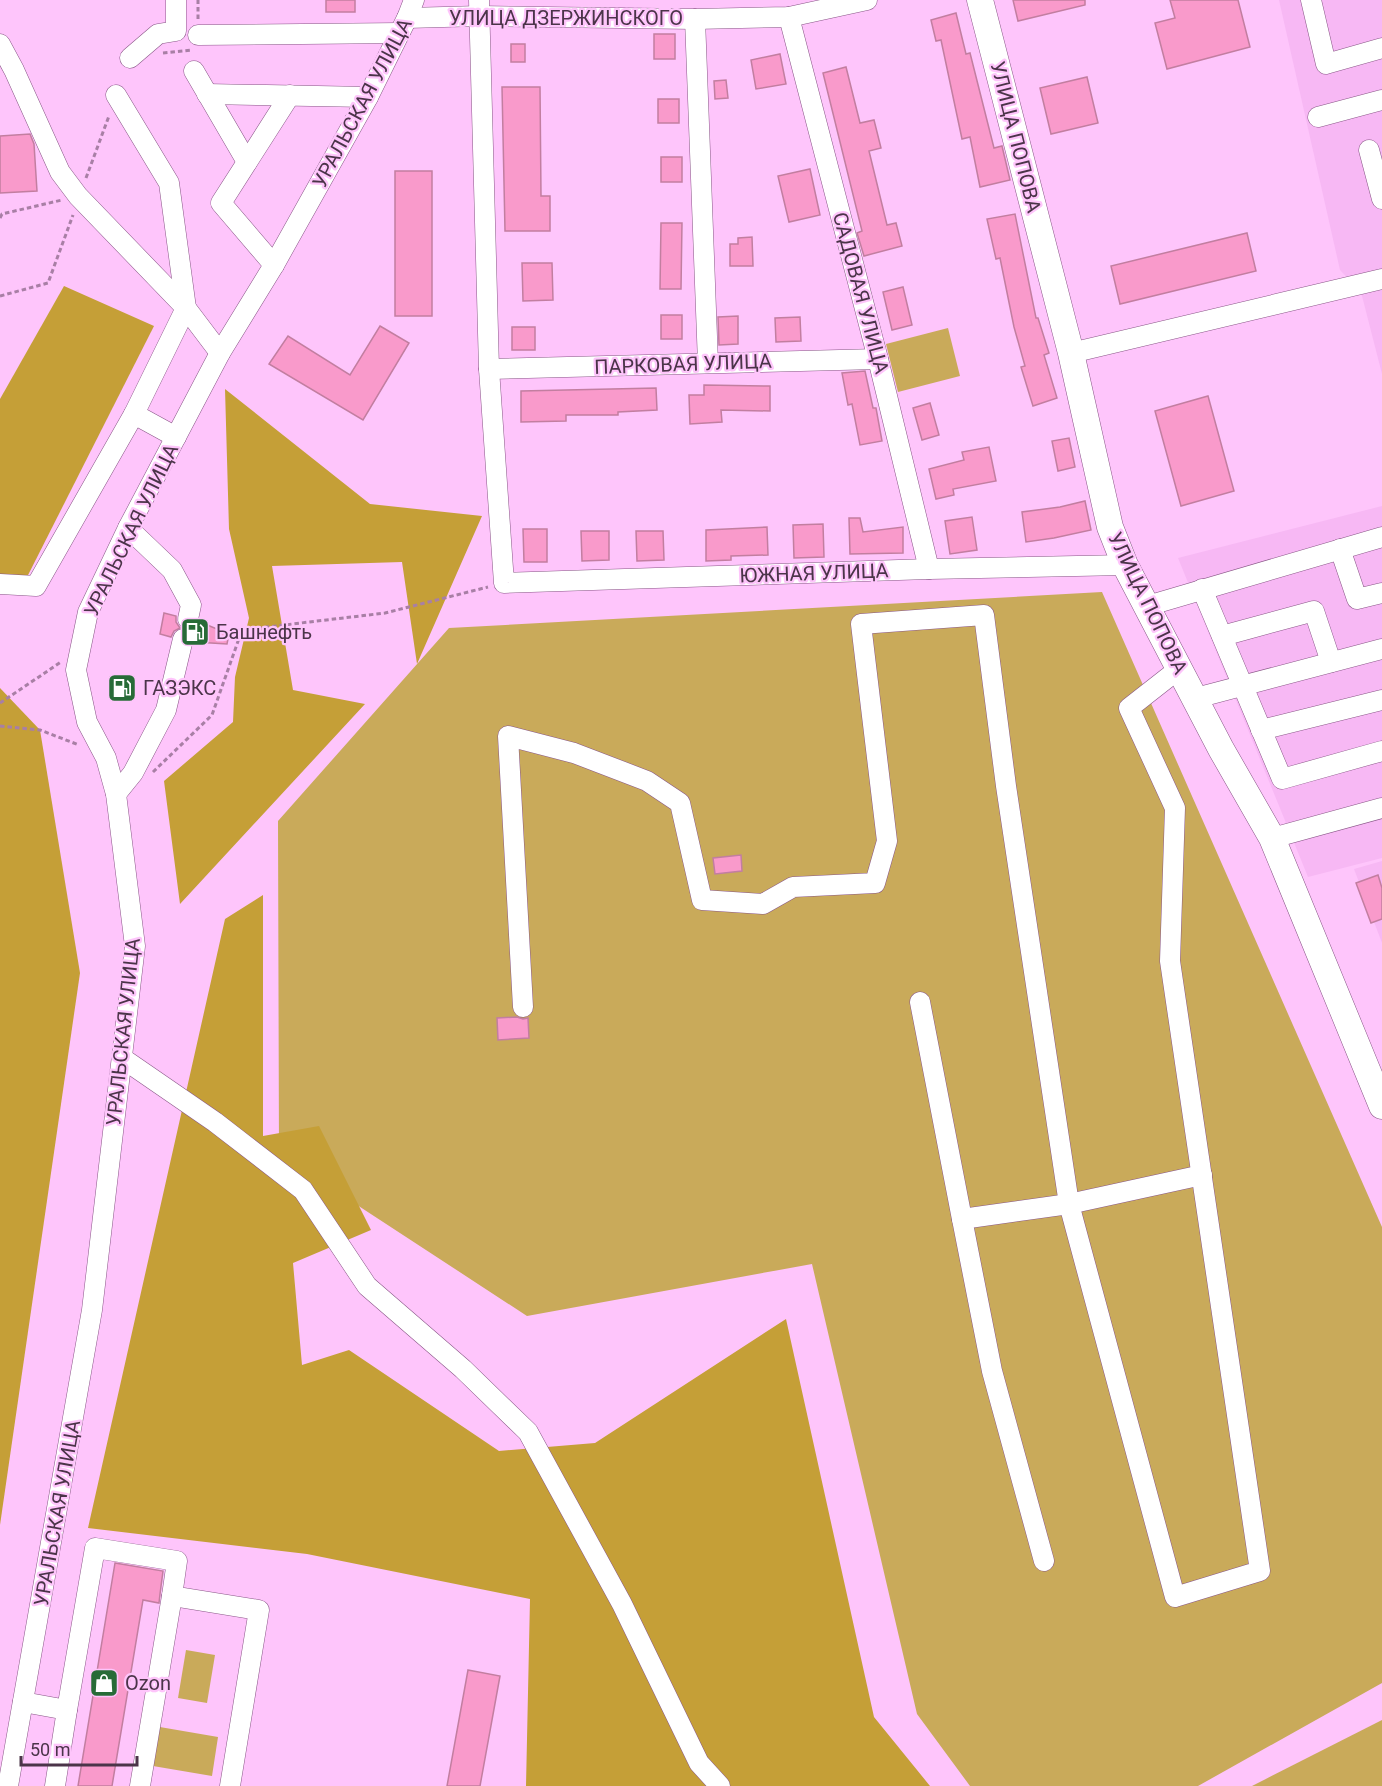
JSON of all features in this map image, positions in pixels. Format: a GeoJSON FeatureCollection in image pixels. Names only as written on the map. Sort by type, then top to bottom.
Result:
{"type":"FeatureCollection","features":[{"type":"Feature","properties":{"kind":"main road","name":"УЛИЦА ПОПОВА"},"geometry":{"type":"LineString","coordinates":[[980,0],[1071,353],[1110,527],[1125,565],[1221,749],[1272,838],[1382,1106]]}},
{"type":"Feature","properties":{"kind":"street"},"geometry":{"type":"LineString","coordinates":[[130,58],[158,34],[176,31],[176,0]]}},
{"type":"Feature","properties":{"kind":"street","name":"УЛИЦА ДЗЕРЖИНСКОГО"},"geometry":{"type":"LineString","coordinates":[[198,35],[407,17],[480,8],[696,19],[789,17],[867,0]]}},
{"type":"Feature","properties":{"kind":"street"},"geometry":{"type":"LineString","coordinates":[[1311,0],[1326,64],[1382,48]]}},
{"type":"Feature","properties":{"kind":"street"},"geometry":{"type":"LineString","coordinates":[[480,8],[489,369],[504,583]]}},
{"type":"Feature","properties":{"kind":"street","name":"УРАЛЬСКАЯ УЛИЦА"},"geometry":{"type":"LineString","coordinates":[[8,1786],[92,1310],[135,946],[117,794],[106,758],[87,722],[76,670],[88,612],[128,528],[220,353],[274,265],[368,97],[407,17]]}},
{"type":"Feature","properties":{"kind":"street","name":"САДОВАЯ УЛИЦА"},"geometry":{"type":"LineString","coordinates":[[789,17],[878,358],[929,569]]}},
{"type":"Feature","properties":{"kind":"street"},"geometry":{"type":"LineString","coordinates":[[696,19],[708,363]]}},
{"type":"Feature","properties":{"kind":"street"},"geometry":{"type":"LineString","coordinates":[[0,45],[14,70],[60,172],[78,196],[186,309],[220,353]]}},
{"type":"Feature","properties":{"kind":"street"},"geometry":{"type":"LineString","coordinates":[[194,71],[247,162]]}},
{"type":"Feature","properties":{"kind":"street"},"geometry":{"type":"LineString","coordinates":[[207,94],[368,97]]}},
{"type":"Feature","properties":{"kind":"street"},"geometry":{"type":"LineString","coordinates":[[274,265],[221,203],[290,95]]}},
{"type":"Feature","properties":{"kind":"street"},"geometry":{"type":"LineString","coordinates":[[1318,117],[1382,100]]}},
{"type":"Feature","properties":{"kind":"street"},"geometry":{"type":"LineString","coordinates":[[0,584],[36,586],[134,414],[186,309],[169,183],[113,103]]}},
{"type":"Feature","properties":{"kind":"street"},"geometry":{"type":"LineString","coordinates":[[1369,150],[1382,199]]}},
{"type":"Feature","properties":{"kind":"street"},"geometry":{"type":"LineString","coordinates":[[1071,353],[1382,279]]}},
{"type":"Feature","properties":{"kind":"street","name":"ПАРКОВАЯ УЛИЦА"},"geometry":{"type":"LineString","coordinates":[[489,369],[878,358]]}},
{"type":"Feature","properties":{"kind":"street"},"geometry":{"type":"LineString","coordinates":[[134,414],[176,437]]}},
{"type":"Feature","properties":{"kind":"street"},"geometry":{"type":"LineString","coordinates":[[128,528],[172,570],[191,605],[188,619]]}},
{"type":"Feature","properties":{"kind":"street"},"geometry":{"type":"LineString","coordinates":[[1147,606],[1382,537]]}},
{"type":"Feature","properties":{"kind":"street"},"geometry":{"type":"LineString","coordinates":[[1340,549],[1357,599],[1382,593]]}},
{"type":"Feature","properties":{"kind":"street","name":"ЮЖНАЯ УЛИЦА"},"geometry":{"type":"LineString","coordinates":[[504,583],[1125,565]]}},
{"type":"Feature","properties":{"kind":"street"},"geometry":{"type":"LineString","coordinates":[[1202,590],[1282,779],[1382,751]]}},
{"type":"Feature","properties":{"kind":"street"},"geometry":{"type":"LineString","coordinates":[[1222,636],[1314,610],[1330,662]]}},
{"type":"Feature","properties":{"kind":"street"},"geometry":{"type":"LineString","coordinates":[[523,1007],[508,736],[574,753],[637,777],[680,803],[702,900],[764,904],[793,887],[875,883],[888,841],[861,624],[984,615],[1008,798],[1069,1204],[1175,1597],[1260,1571],[1170,961],[1175,808],[1129,708],[1180,668]]}},
{"type":"Feature","properties":{"kind":"street"},"geometry":{"type":"LineString","coordinates":[[117,794],[133,773],[166,710],[183,639]]}},
{"type":"Feature","properties":{"kind":"street"},"geometry":{"type":"LineString","coordinates":[[1196,698],[1382,649]]}},
{"type":"Feature","properties":{"kind":"street"},"geometry":{"type":"LineString","coordinates":[[1261,730],[1382,700]]}},
{"type":"Feature","properties":{"kind":"street"},"geometry":{"type":"LineString","coordinates":[[1272,838],[1382,808]]}},
{"type":"Feature","properties":{"kind":"street"},"geometry":{"type":"LineString","coordinates":[[920,1002],[992,1371],[1044,1561]]}},
{"type":"Feature","properties":{"kind":"street"},"geometry":{"type":"LineString","coordinates":[[122,1058],[215,1122],[303,1190],[366,1286],[463,1369],[528,1432],[622,1604],[699,1763],[720,1786]]}},
{"type":"Feature","properties":{"kind":"street"},"geometry":{"type":"LineString","coordinates":[[962,1219],[1069,1204],[1202,1175]]}},
{"type":"Feature","properties":{"kind":"street"},"geometry":{"type":"LineString","coordinates":[[55,1786],[95,1548],[177,1561],[140,1786]]}},
{"type":"Feature","properties":{"kind":"street"},"geometry":{"type":"LineString","coordinates":[[172,1596],[259,1610],[230,1786]]}},
{"type":"Feature","properties":{"kind":"street"},"geometry":{"type":"LineString","coordinates":[[23,1702],[68,1710]]}},
{"type":"Feature","properties":{"kind":"path"},"geometry":{"type":"LineString","coordinates":[[0,218],[2,214],[78,196],[113,103]]}},
{"type":"Feature","properties":{"kind":"path"},"geometry":{"type":"LineString","coordinates":[[133,773],[144,781],[213,716],[242,630],[385,613],[504,583]]}},
{"type":"Feature","properties":{"kind":"path"},"geometry":{"type":"LineString","coordinates":[[0,703],[80,650]]}},
{"type":"Feature","properties":{"kind":"path"},"geometry":{"type":"LineString","coordinates":[[0,726],[40,730],[98,752],[106,758]]}},
{"type":"Feature","properties":{"kind":"shaded area"},"geometry":{"type":"Polygon","coordinates":[[[1279,0],[1382,0],[1382,374],[1361,292],[1340,270],[1279,0]]]}},
{"type":"Feature","properties":{"kind":"shaded area"},"geometry":{"type":"Polygon","coordinates":[[[64,286],[154,326],[22,587],[0,583],[0,399],[64,286]]]}},
{"type":"Feature","properties":{"kind":"shaded area"},"geometry":{"type":"Polygon","coordinates":[[[948,328],[960,376],[898,392],[886,344],[948,328]]]}},
{"type":"Feature","properties":{"kind":"shaded area"},"geometry":{"type":"Polygon","coordinates":[[[225,389],[370,504],[482,516],[417,664],[402,562],[272,566],[293,690],[365,704],[180,904],[164,781],[233,722],[235,677],[249,618],[229,529],[225,389]]]}},
{"type":"Feature","properties":{"kind":"shaded area"},"geometry":{"type":"Polygon","coordinates":[[[1382,506],[1382,858],[1308,877],[1178,558],[1382,506]]]}},
{"type":"Feature","properties":{"kind":"shaded area"},"geometry":{"type":"Polygon","coordinates":[[[1102,592],[1382,1227],[1382,1683],[1198,1786],[970,1786],[917,1714],[812,1264],[527,1316],[279,1154],[278,821],[449,628],[1102,592]]]}},
{"type":"Feature","properties":{"kind":"shaded area"},"geometry":{"type":"Polygon","coordinates":[[[0,688],[40,730],[80,973],[0,1525],[0,688]]]}},
{"type":"Feature","properties":{"kind":"shaded area"},"geometry":{"type":"Polygon","coordinates":[[[1382,861],[1382,943],[1354,869],[1382,861]]]}},
{"type":"Feature","properties":{"kind":"shaded area"},"geometry":{"type":"Polygon","coordinates":[[[263,895],[263,1136],[319,1126],[371,1230],[293,1263],[302,1365],[349,1350],[499,1451],[595,1443],[786,1319],[874,1717],[930,1786],[526,1786],[530,1599],[307,1554],[88,1528],[225,919],[263,895]]]}},
{"type":"Feature","properties":{"kind":"shaded area"},"geometry":{"type":"Polygon","coordinates":[[[186,1650],[215,1655],[207,1703],[178,1698],[186,1650]]]}},
{"type":"Feature","properties":{"kind":"shaded area"},"geometry":{"type":"Polygon","coordinates":[[[1382,1720],[1382,1786],[1252,1786],[1382,1720]]]}},
{"type":"Feature","properties":{"kind":"shaded area"},"geometry":{"type":"Polygon","coordinates":[[[154,1726],[218,1737],[212,1776],[147,1765],[154,1726]]]}},
{"type":"Feature","properties":{"kind":"building"},"geometry":{"type":"Polygon","coordinates":[[[326,0],[355,0],[355,12],[326,12],[326,0]]]}},
{"type":"Feature","properties":{"kind":"building"},"geometry":{"type":"Polygon","coordinates":[[[1013,0],[1085,0],[1085,5],[1018,21],[1013,0]]]}},
{"type":"Feature","properties":{"kind":"building"},"geometry":{"type":"Polygon","coordinates":[[[1170,0],[1238,0],[1250,47],[1167,69],[1155,23],[1175,18],[1170,0]]]}},
{"type":"Feature","properties":{"kind":"building"},"geometry":{"type":"Polygon","coordinates":[[[956,13],[966,54],[970,53],[994,148],[1002,146],[1010,180],[980,187],[970,137],[962,139],[941,40],[936,41],[931,20],[956,13]]]}},
{"type":"Feature","properties":{"kind":"building"},"geometry":{"type":"Polygon","coordinates":[[[654,34],[675,34],[675,59],[654,59],[654,34]]]}},
{"type":"Feature","properties":{"kind":"building"},"geometry":{"type":"Polygon","coordinates":[[[511,44],[525,44],[525,62],[511,62],[511,44]]]}},
{"type":"Feature","properties":{"kind":"building"},"geometry":{"type":"Polygon","coordinates":[[[780,54],[786,84],[756,89],[751,60],[780,54]]]}},
{"type":"Feature","properties":{"kind":"building"},"geometry":{"type":"Polygon","coordinates":[[[846,67],[860,123],[874,120],[881,148],[869,151],[887,225],[896,223],[902,246],[864,256],[857,233],[862,231],[823,73],[846,67]]]}},
{"type":"Feature","properties":{"kind":"building"},"geometry":{"type":"Polygon","coordinates":[[[1087,77],[1098,123],[1051,134],[1040,88],[1087,77]]]}},
{"type":"Feature","properties":{"kind":"building"},"geometry":{"type":"Polygon","coordinates":[[[726,80],[728,98],[715,99],[714,81],[726,80]]]}},
{"type":"Feature","properties":{"kind":"building"},"geometry":{"type":"Polygon","coordinates":[[[502,87],[540,87],[541,196],[550,196],[550,231],[505,231],[502,87]]]}},
{"type":"Feature","properties":{"kind":"building"},"geometry":{"type":"Polygon","coordinates":[[[658,99],[679,99],[679,123],[658,123],[658,99]]]}},
{"type":"Feature","properties":{"kind":"building"},"geometry":{"type":"Polygon","coordinates":[[[30,134],[34,144],[37,191],[0,193],[0,136],[30,134]]]}},
{"type":"Feature","properties":{"kind":"building"},"geometry":{"type":"Polygon","coordinates":[[[661,157],[682,157],[682,182],[661,182],[661,157]]]}},
{"type":"Feature","properties":{"kind":"building"},"geometry":{"type":"Polygon","coordinates":[[[810,169],[820,215],[789,222],[778,176],[810,169]]]}},
{"type":"Feature","properties":{"kind":"building"},"geometry":{"type":"Polygon","coordinates":[[[395,171],[432,171],[432,316],[395,316],[395,171]]]}},
{"type":"Feature","properties":{"kind":"building"},"geometry":{"type":"Polygon","coordinates":[[[1015,214],[1036,318],[1038,318],[1049,353],[1044,355],[1057,398],[1033,406],[1021,367],[1025,366],[1014,327],[1000,258],[996,259],[987,219],[1015,214]]]}},
{"type":"Feature","properties":{"kind":"building"},"geometry":{"type":"Polygon","coordinates":[[[661,223],[682,223],[681,289],[660,289],[661,223]]]}},
{"type":"Feature","properties":{"kind":"building"},"geometry":{"type":"Polygon","coordinates":[[[1247,233],[1256,271],[1120,304],[1111,266],[1247,233]]]}},
{"type":"Feature","properties":{"kind":"building"},"geometry":{"type":"Polygon","coordinates":[[[752,237],[753,266],[730,266],[730,244],[738,244],[738,238],[752,237]]]}},
{"type":"Feature","properties":{"kind":"building"},"geometry":{"type":"Polygon","coordinates":[[[522,263],[552,263],[553,300],[523,301],[522,263]]]}},
{"type":"Feature","properties":{"kind":"building"},"geometry":{"type":"Polygon","coordinates":[[[903,287],[912,325],[892,330],[883,292],[903,287]]]}},
{"type":"Feature","properties":{"kind":"building"},"geometry":{"type":"Polygon","coordinates":[[[661,315],[682,315],[682,339],[661,339],[661,315]]]}},
{"type":"Feature","properties":{"kind":"building"},"geometry":{"type":"Polygon","coordinates":[[[738,316],[738,344],[719,345],[718,317],[738,316]]]}},
{"type":"Feature","properties":{"kind":"building"},"geometry":{"type":"Polygon","coordinates":[[[800,317],[801,341],[776,342],[775,318],[800,317]]]}},
{"type":"Feature","properties":{"kind":"building"},"geometry":{"type":"Polygon","coordinates":[[[380,326],[409,343],[363,420],[269,364],[288,336],[350,375],[380,326]]]}},
{"type":"Feature","properties":{"kind":"building"},"geometry":{"type":"Polygon","coordinates":[[[512,327],[535,327],[535,350],[512,350],[512,327]]]}},
{"type":"Feature","properties":{"kind":"building"},"geometry":{"type":"Polygon","coordinates":[[[865,371],[873,408],[876,408],[882,441],[860,445],[852,404],[848,405],[842,373],[865,371]]]}},
{"type":"Feature","properties":{"kind":"building"},"geometry":{"type":"Polygon","coordinates":[[[704,385],[770,386],[770,411],[721,410],[722,422],[690,424],[689,395],[704,395],[704,385]]]}},
{"type":"Feature","properties":{"kind":"building"},"geometry":{"type":"Polygon","coordinates":[[[656,388],[657,410],[618,412],[618,415],[566,415],[566,421],[521,422],[521,391],[656,388]]]}},
{"type":"Feature","properties":{"kind":"building"},"geometry":{"type":"Polygon","coordinates":[[[1208,396],[1234,491],[1181,506],[1155,411],[1208,396]]]}},
{"type":"Feature","properties":{"kind":"building"},"geometry":{"type":"Polygon","coordinates":[[[930,403],[939,435],[922,440],[913,408],[930,403]]]}},
{"type":"Feature","properties":{"kind":"building"},"geometry":{"type":"Polygon","coordinates":[[[1069,438],[1075,467],[1058,471],[1052,441],[1069,438]]]}},
{"type":"Feature","properties":{"kind":"building"},"geometry":{"type":"Polygon","coordinates":[[[989,447],[996,481],[953,489],[954,495],[936,499],[929,469],[964,460],[962,452],[989,447]]]}},
{"type":"Feature","properties":{"kind":"building"},"geometry":{"type":"Polygon","coordinates":[[[1085,501],[1091,530],[1026,542],[1022,512],[1085,501]]]}},
{"type":"Feature","properties":{"kind":"building"},"geometry":{"type":"Polygon","coordinates":[[[972,517],[977,550],[950,554],[945,521],[972,517]]]}},
{"type":"Feature","properties":{"kind":"building"},"geometry":{"type":"Polygon","coordinates":[[[849,518],[860,518],[863,532],[903,527],[903,553],[850,554],[849,518]]]}},
{"type":"Feature","properties":{"kind":"building"},"geometry":{"type":"Polygon","coordinates":[[[823,524],[824,557],[794,558],[793,525],[823,524]]]}},
{"type":"Feature","properties":{"kind":"building"},"geometry":{"type":"Polygon","coordinates":[[[767,527],[768,555],[731,556],[731,560],[706,561],[706,530],[767,527]]]}},
{"type":"Feature","properties":{"kind":"building"},"geometry":{"type":"Polygon","coordinates":[[[523,529],[547,529],[547,562],[524,562],[523,529]]]}},
{"type":"Feature","properties":{"kind":"building"},"geometry":{"type":"Polygon","coordinates":[[[581,531],[609,531],[609,560],[582,561],[581,531]]]}},
{"type":"Feature","properties":{"kind":"building"},"geometry":{"type":"Polygon","coordinates":[[[636,531],[663,531],[664,560],[637,561],[636,531]]]}},
{"type":"Feature","properties":{"kind":"building"},"geometry":{"type":"Polygon","coordinates":[[[164,613],[176,616],[176,622],[180,628],[174,631],[171,637],[160,634],[164,613]]]}},
{"type":"Feature","properties":{"kind":"building"},"geometry":{"type":"Polygon","coordinates":[[[200,622],[229,634],[227,644],[195,642],[195,636],[191,630],[200,622]]]}},
{"type":"Feature","properties":{"kind":"building"},"geometry":{"type":"Polygon","coordinates":[[[113,678],[130,681],[127,699],[111,696],[113,678]]]}},
{"type":"Feature","properties":{"kind":"building"},"geometry":{"type":"Polygon","coordinates":[[[741,855],[742,871],[715,874],[713,858],[741,855]]]}},
{"type":"Feature","properties":{"kind":"building"},"geometry":{"type":"Polygon","coordinates":[[[1378,875],[1382,888],[1382,919],[1371,923],[1356,883],[1378,875]]]}},
{"type":"Feature","properties":{"kind":"building"},"geometry":{"type":"Polygon","coordinates":[[[497,1018],[528,1018],[529,1038],[498,1040],[497,1018]]]}},
{"type":"Feature","properties":{"kind":"building"},"geometry":{"type":"Polygon","coordinates":[[[115,1563],[163,1571],[159,1603],[143,1600],[112,1786],[78,1786],[115,1563]]]}},
{"type":"Feature","properties":{"kind":"building"},"geometry":{"type":"Polygon","coordinates":[[[468,1670],[500,1676],[480,1786],[447,1786],[468,1670]]]}},
{"type":"Feature","properties":{"kind":"place","name":"Башнефть"},"geometry":{"type":"Point","coordinates":[195,632]}},
{"type":"Feature","properties":{"kind":"place","name":"ГАЗЭКС"},"geometry":{"type":"Point","coordinates":[122,688]}},
{"type":"Feature","properties":{"kind":"place","name":"Ozon"},"geometry":{"type":"Point","coordinates":[104,1683]}}]}
